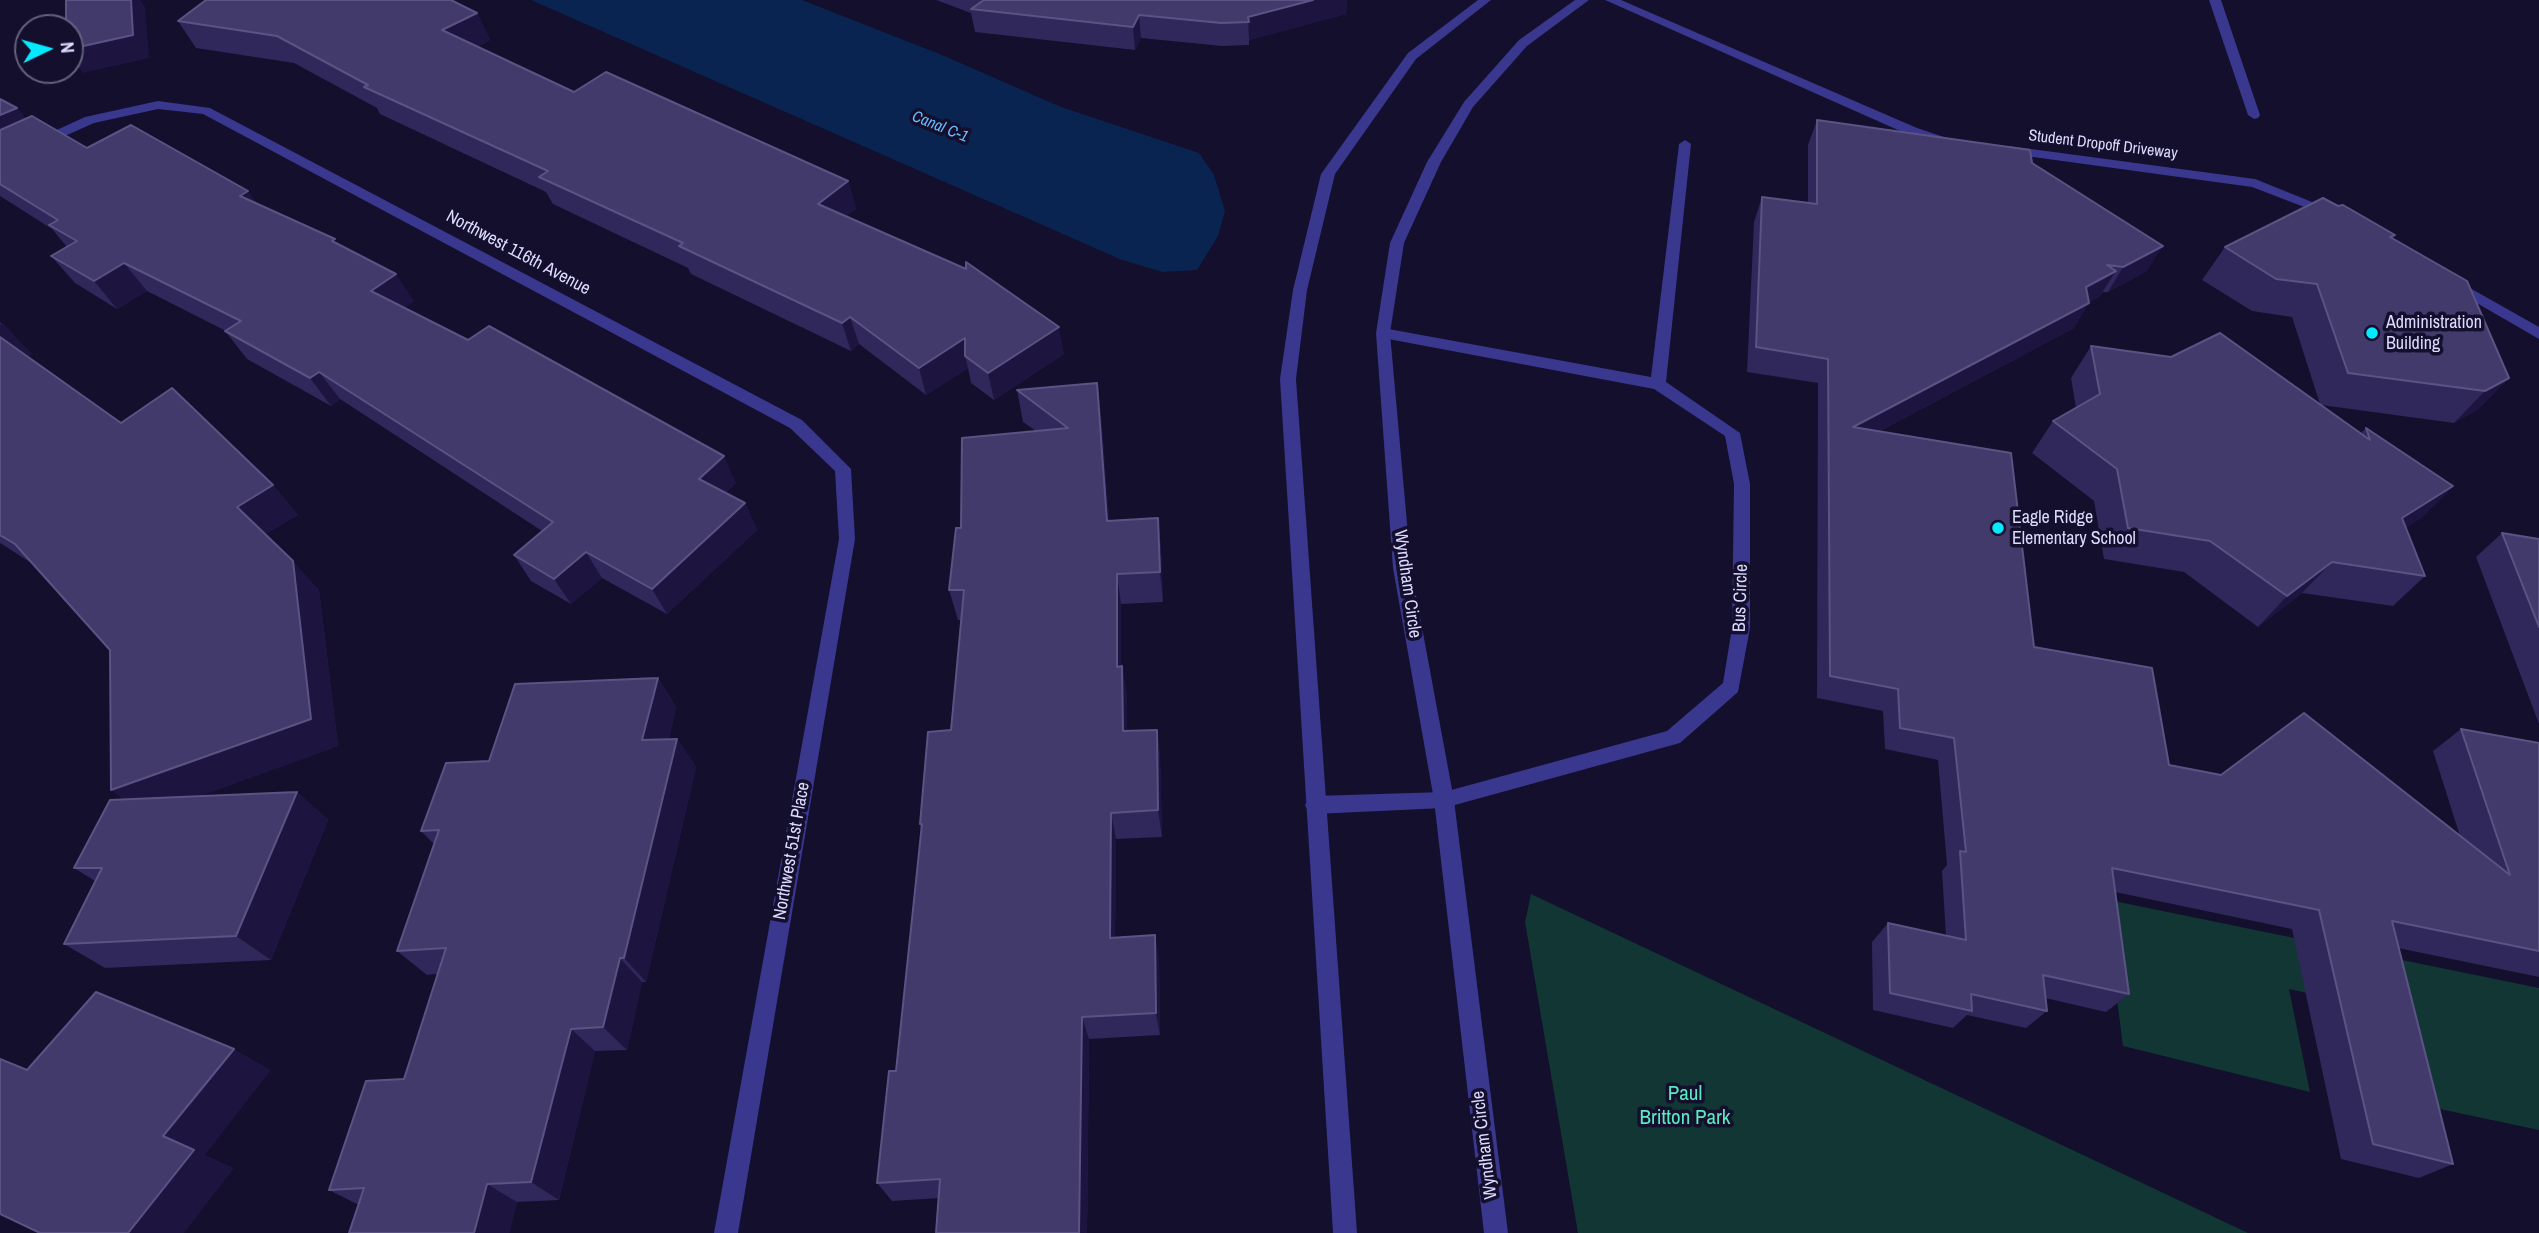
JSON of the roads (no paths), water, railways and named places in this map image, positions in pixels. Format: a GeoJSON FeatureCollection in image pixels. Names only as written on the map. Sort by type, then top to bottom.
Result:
{"type":"FeatureCollection","features":[{"type":"Feature","properties":{"kind":"street"},"geometry":{"type":"LineString","coordinates":[[1345,1233],[1314,805],[1288,379],[1300,290],[1328,174],[1412,56],[1485,0]]}},
{"type":"Feature","properties":{"kind":"street","name":"Wyndham Circle"},"geometry":{"type":"LineString","coordinates":[[1496,1233],[1444,800],[1402,568],[1382,333],[1397,243],[1434,162],[1454,128],[1468,105],[1523,43],[1583,0]]}},
{"type":"Feature","properties":{"kind":"street"},"geometry":{"type":"LineString","coordinates":[[1611,0],[1912,131],[1968,145]]}},
{"type":"Feature","properties":{"kind":"street"},"geometry":{"type":"LineString","coordinates":[[2215,0],[2254,115]]}},
{"type":"Feature","properties":{"kind":"street","name":"Northwest 116th Avenue"},"geometry":{"type":"LineString","coordinates":[[0,161],[90,120],[158,105],[206,111],[796,424],[843,468]]}},
{"type":"Feature","properties":{"kind":"street"},"geometry":{"type":"LineString","coordinates":[[1658,384],[1685,144]]}},
{"type":"Feature","properties":{"kind":"street","name":"Student Dropoff Driveway"},"geometry":{"type":"LineString","coordinates":[[1991,148],[2255,183],[2280,191],[2344,220]]}},
{"type":"Feature","properties":{"kind":"street"},"geometry":{"type":"LineString","coordinates":[[2447,280],[2539,334]]}},
{"type":"Feature","properties":{"kind":"street","name":"Bus Circle"},"geometry":{"type":"LineString","coordinates":[[1314,805],[1444,800],[1673,737],[1732,687],[1741,628],[1742,497],[1732,433],[1658,384],[1382,333]]}},
{"type":"Feature","properties":{"kind":"street","name":"Northwest 51st Place"},"geometry":{"type":"LineString","coordinates":[[726,1233],[847,539],[843,468]]}},
{"type":"Feature","properties":{"kind":"water","name":"Canal C-1"},"geometry":{"type":"Polygon","coordinates":[[[531,0],[802,0],[942,55],[1061,107],[1199,153],[1214,175],[1225,211],[1218,236],[1197,270],[1163,272],[1122,260],[531,0]]]}},
{"type":"Feature","properties":{"kind":"place","name":"Administration Building"},"geometry":{"type":"Point","coordinates":[2372,333]}},
{"type":"Feature","properties":{"kind":"place","name":"Eagle Ridge Elementary School"},"geometry":{"type":"Point","coordinates":[1998,528]}},
{"type":"Feature","properties":{"kind":"park label","name":"Paul Britton Park"},"geometry":{"type":"Point","coordinates":[1685,1106]}}]}
